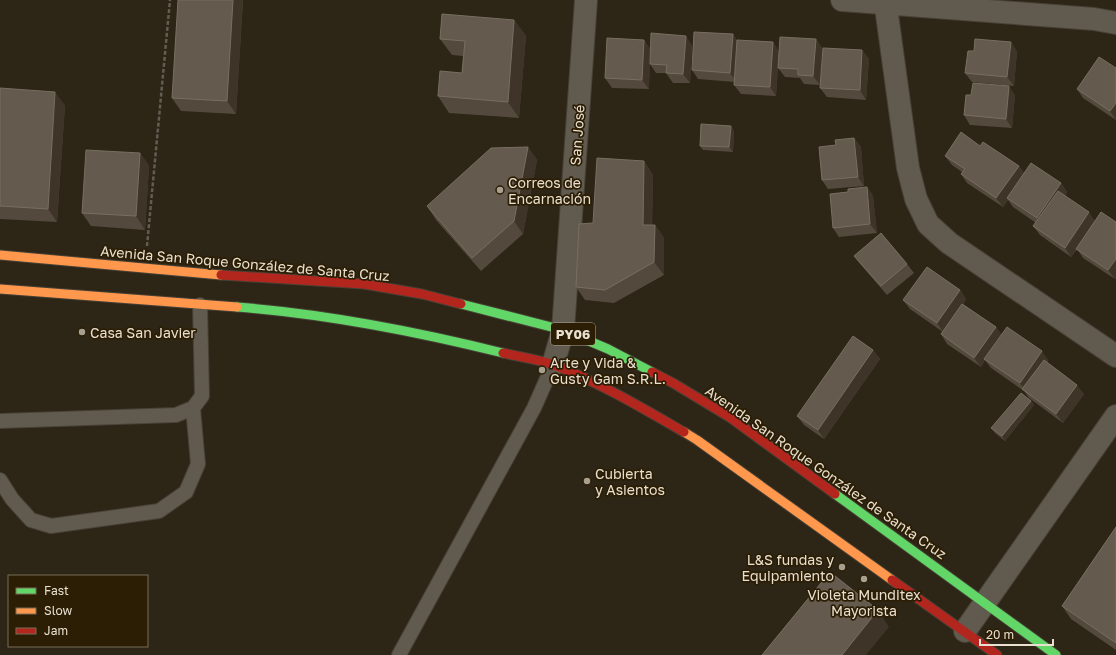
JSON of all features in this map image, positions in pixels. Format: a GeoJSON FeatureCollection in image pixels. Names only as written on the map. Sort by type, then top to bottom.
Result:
{"type":"FeatureCollection","features":[{"type":"Feature","properties":{"kind":"highway","name":"Avenida San Roque González de Santa Cruz"},"geometry":{"type":"LineString","coordinates":[[0,254],[145,269],[242,277],[364,284],[422,294],[563,330],[608,349],[673,383],[730,418],[1056,655]]}},
{"type":"Feature","properties":{"kind":"highway","name":"PY06"},"geometry":{"type":"LineString","coordinates":[[0,289],[273,310],[390,326],[553,365],[591,382],[646,410],[697,440],[997,655]]}},
{"type":"Feature","properties":{"kind":"street","name":"San José"},"geometry":{"type":"LineString","coordinates":[[553,365],[563,330],[586,0]]}},
{"type":"Feature","properties":{"kind":"street"},"geometry":{"type":"LineString","coordinates":[[842,0],[886,2],[1094,19],[1116,23]]}},
{"type":"Feature","properties":{"kind":"street"},"geometry":{"type":"LineString","coordinates":[[886,2],[908,168],[916,199],[928,224],[949,243],[1116,356]]}},
{"type":"Feature","properties":{"kind":"street"},"geometry":{"type":"LineString","coordinates":[[965,631],[1116,416]]}},
{"type":"Feature","properties":{"kind":"lane"},"geometry":{"type":"LineString","coordinates":[[0,421],[176,415],[193,408],[202,396],[200,305]]}},
{"type":"Feature","properties":{"kind":"lane"},"geometry":{"type":"LineString","coordinates":[[399,655],[534,408],[553,365]]}},
{"type":"Feature","properties":{"kind":"lane"},"geometry":{"type":"LineString","coordinates":[[0,480],[12,499],[31,520],[51,526],[158,511],[186,492],[198,464],[193,408]]}},
{"type":"Feature","properties":{"kind":"path"},"geometry":{"type":"LineString","coordinates":[[145,269],[170,0]]}},
{"type":"Feature","properties":{"kind":"building"},"geometry":{"type":"Polygon","coordinates":[[[178,0],[233,0],[227,101],[172,98],[178,0]]]}},
{"type":"Feature","properties":{"kind":"building"},"geometry":{"type":"Polygon","coordinates":[[[442,14],[514,20],[508,102],[438,96],[440,71],[462,73],[465,41],[440,39],[442,14]]]}},
{"type":"Feature","properties":{"kind":"building"},"geometry":{"type":"Polygon","coordinates":[[[694,32],[733,34],[730,73],[692,70],[694,32]]]}},
{"type":"Feature","properties":{"kind":"building"},"geometry":{"type":"Polygon","coordinates":[[[651,33],[686,36],[683,74],[666,73],[667,65],[650,64],[651,33]]]}},
{"type":"Feature","properties":{"kind":"building"},"geometry":{"type":"Polygon","coordinates":[[[780,37],[816,39],[813,76],[798,75],[798,69],[778,68],[780,37]]]}},
{"type":"Feature","properties":{"kind":"building"},"geometry":{"type":"Polygon","coordinates":[[[607,38],[644,40],[642,80],[605,78],[607,38]]]}},
{"type":"Feature","properties":{"kind":"building"},"geometry":{"type":"Polygon","coordinates":[[[975,39],[1011,42],[1007,77],[965,73],[968,51],[974,51],[975,39]]]}},
{"type":"Feature","properties":{"kind":"building"},"geometry":{"type":"Polygon","coordinates":[[[737,40],[773,42],[770,87],[734,85],[737,40]]]}},
{"type":"Feature","properties":{"kind":"building"},"geometry":{"type":"Polygon","coordinates":[[[823,48],[862,50],[860,90],[820,88],[823,48]]]}},
{"type":"Feature","properties":{"kind":"building"},"geometry":{"type":"Polygon","coordinates":[[[1099,57],[1116,68],[1116,103],[1110,111],[1077,89],[1099,57]]]}},
{"type":"Feature","properties":{"kind":"building"},"geometry":{"type":"Polygon","coordinates":[[[973,83],[1009,86],[1006,119],[964,115],[966,95],[971,95],[973,83]]]}},
{"type":"Feature","properties":{"kind":"building"},"geometry":{"type":"Polygon","coordinates":[[[0,88],[55,92],[48,209],[0,206],[0,88]]]}},
{"type":"Feature","properties":{"kind":"building"},"geometry":{"type":"Polygon","coordinates":[[[701,124],[731,126],[729,147],[700,146],[701,124]]]}},
{"type":"Feature","properties":{"kind":"building"},"geometry":{"type":"Polygon","coordinates":[[[961,132],[980,146],[983,142],[1019,166],[996,198],[961,174],[965,169],[945,156],[961,132]]]}},
{"type":"Feature","properties":{"kind":"building"},"geometry":{"type":"Polygon","coordinates":[[[854,138],[858,177],[822,180],[819,147],[836,145],[835,140],[854,138]]]}},
{"type":"Feature","properties":{"kind":"building","name":"Correos de Encarnación"},"geometry":{"type":"Polygon","coordinates":[[[528,147],[514,221],[472,258],[427,206],[491,148],[528,147]]]}},
{"type":"Feature","properties":{"kind":"building"},"geometry":{"type":"Polygon","coordinates":[[[86,150],[140,153],[136,216],[82,213],[86,150]]]}},
{"type":"Feature","properties":{"kind":"building"},"geometry":{"type":"Polygon","coordinates":[[[597,158],[644,161],[643,225],[655,225],[654,262],[605,290],[576,287],[579,224],[593,223],[597,158]]]}},
{"type":"Feature","properties":{"kind":"building"},"geometry":{"type":"Polygon","coordinates":[[[1031,163],[1061,183],[1037,218],[1007,198],[1031,163]]]}},
{"type":"Feature","properties":{"kind":"building"},"geometry":{"type":"Polygon","coordinates":[[[867,187],[870,224],[833,228],[830,194],[848,192],[848,189],[867,187]]]}},
{"type":"Feature","properties":{"kind":"building"},"geometry":{"type":"Polygon","coordinates":[[[1058,191],[1089,212],[1065,248],[1033,226],[1058,191]]]}},
{"type":"Feature","properties":{"kind":"building"},"geometry":{"type":"Polygon","coordinates":[[[1101,212],[1116,222],[1116,259],[1108,270],[1076,249],[1101,212]]]}},
{"type":"Feature","properties":{"kind":"building"},"geometry":{"type":"Polygon","coordinates":[[[881,233],[907,264],[881,286],[854,256],[881,233]]]}},
{"type":"Feature","properties":{"kind":"building"},"geometry":{"type":"Polygon","coordinates":[[[927,267],[960,290],[937,323],[903,300],[927,267]]]}},
{"type":"Feature","properties":{"kind":"building"},"geometry":{"type":"Polygon","coordinates":[[[962,304],[996,327],[974,358],[941,334],[962,304]]]}},
{"type":"Feature","properties":{"kind":"building"},"geometry":{"type":"Polygon","coordinates":[[[1007,327],[1042,351],[1020,383],[984,359],[1007,327]]]}},
{"type":"Feature","properties":{"kind":"building"},"geometry":{"type":"Polygon","coordinates":[[[853,336],[873,350],[818,430],[797,416],[853,336]]]}},
{"type":"Feature","properties":{"kind":"building"},"geometry":{"type":"Polygon","coordinates":[[[1044,360],[1077,385],[1056,414],[1022,389],[1044,360]]]}},
{"type":"Feature","properties":{"kind":"building"},"geometry":{"type":"Polygon","coordinates":[[[1021,393],[1031,401],[1002,436],[991,428],[1021,393]]]}},
{"type":"Feature","properties":{"kind":"building"},"geometry":{"type":"Polygon","coordinates":[[[1116,527],[1116,643],[1062,606],[1116,527]]]}},
{"type":"Feature","properties":{"kind":"building"},"geometry":{"type":"Polygon","coordinates":[[[830,572],[878,610],[842,655],[762,655],[830,572]]]}},
{"type":"Feature","properties":{"kind":"traffic: fast"},"geometry":{"type":"LineString","coordinates":[[461,304],[563,330],[608,349],[652,372]]}},
{"type":"Feature","properties":{"kind":"traffic: fast"},"geometry":{"type":"LineString","coordinates":[[237,307],[304,314],[371,324],[503,353]]}},
{"type":"Feature","properties":{"kind":"traffic: fast"},"geometry":{"type":"LineString","coordinates":[[835,494],[1056,655]]}},
{"type":"Feature","properties":{"kind":"traffic: slow"},"geometry":{"type":"LineString","coordinates":[[0,255],[221,275]]}},
{"type":"Feature","properties":{"kind":"traffic: slow"},"geometry":{"type":"LineString","coordinates":[[0,289],[237,307]]}},
{"type":"Feature","properties":{"kind":"traffic: slow"},"geometry":{"type":"LineString","coordinates":[[684,432],[892,580]]}},
{"type":"Feature","properties":{"kind":"traffic: jam"},"geometry":{"type":"LineString","coordinates":[[221,275],[364,284],[422,294],[461,304]]}},
{"type":"Feature","properties":{"kind":"traffic: jam"},"geometry":{"type":"LineString","coordinates":[[503,353],[542,361],[587,379],[684,432]]}},
{"type":"Feature","properties":{"kind":"traffic: jam"},"geometry":{"type":"LineString","coordinates":[[652,372],[731,418],[835,494]]}},
{"type":"Feature","properties":{"kind":"traffic: jam"},"geometry":{"type":"LineString","coordinates":[[892,580],[997,655]]}},
{"type":"Feature","properties":{"kind":"place","name":"Correos de Encarnación"},"geometry":{"type":"Point","coordinates":[500,190]}},
{"type":"Feature","properties":{"kind":"place","name":"Casa San Javier"},"geometry":{"type":"Point","coordinates":[82,332]}},
{"type":"Feature","properties":{"kind":"place","name":"Arte y Vida & Gusty Gam S.R.L."},"geometry":{"type":"Point","coordinates":[542,370]}},
{"type":"Feature","properties":{"kind":"place","name":"Cubierta y Asientos"},"geometry":{"type":"Point","coordinates":[587,481]}},
{"type":"Feature","properties":{"kind":"place","name":"L&S fundas y Equipamiento"},"geometry":{"type":"Point","coordinates":[842,567]}},
{"type":"Feature","properties":{"kind":"place","name":"Violeta Munditex Mayorista"},"geometry":{"type":"Point","coordinates":[864,579]}}]}
